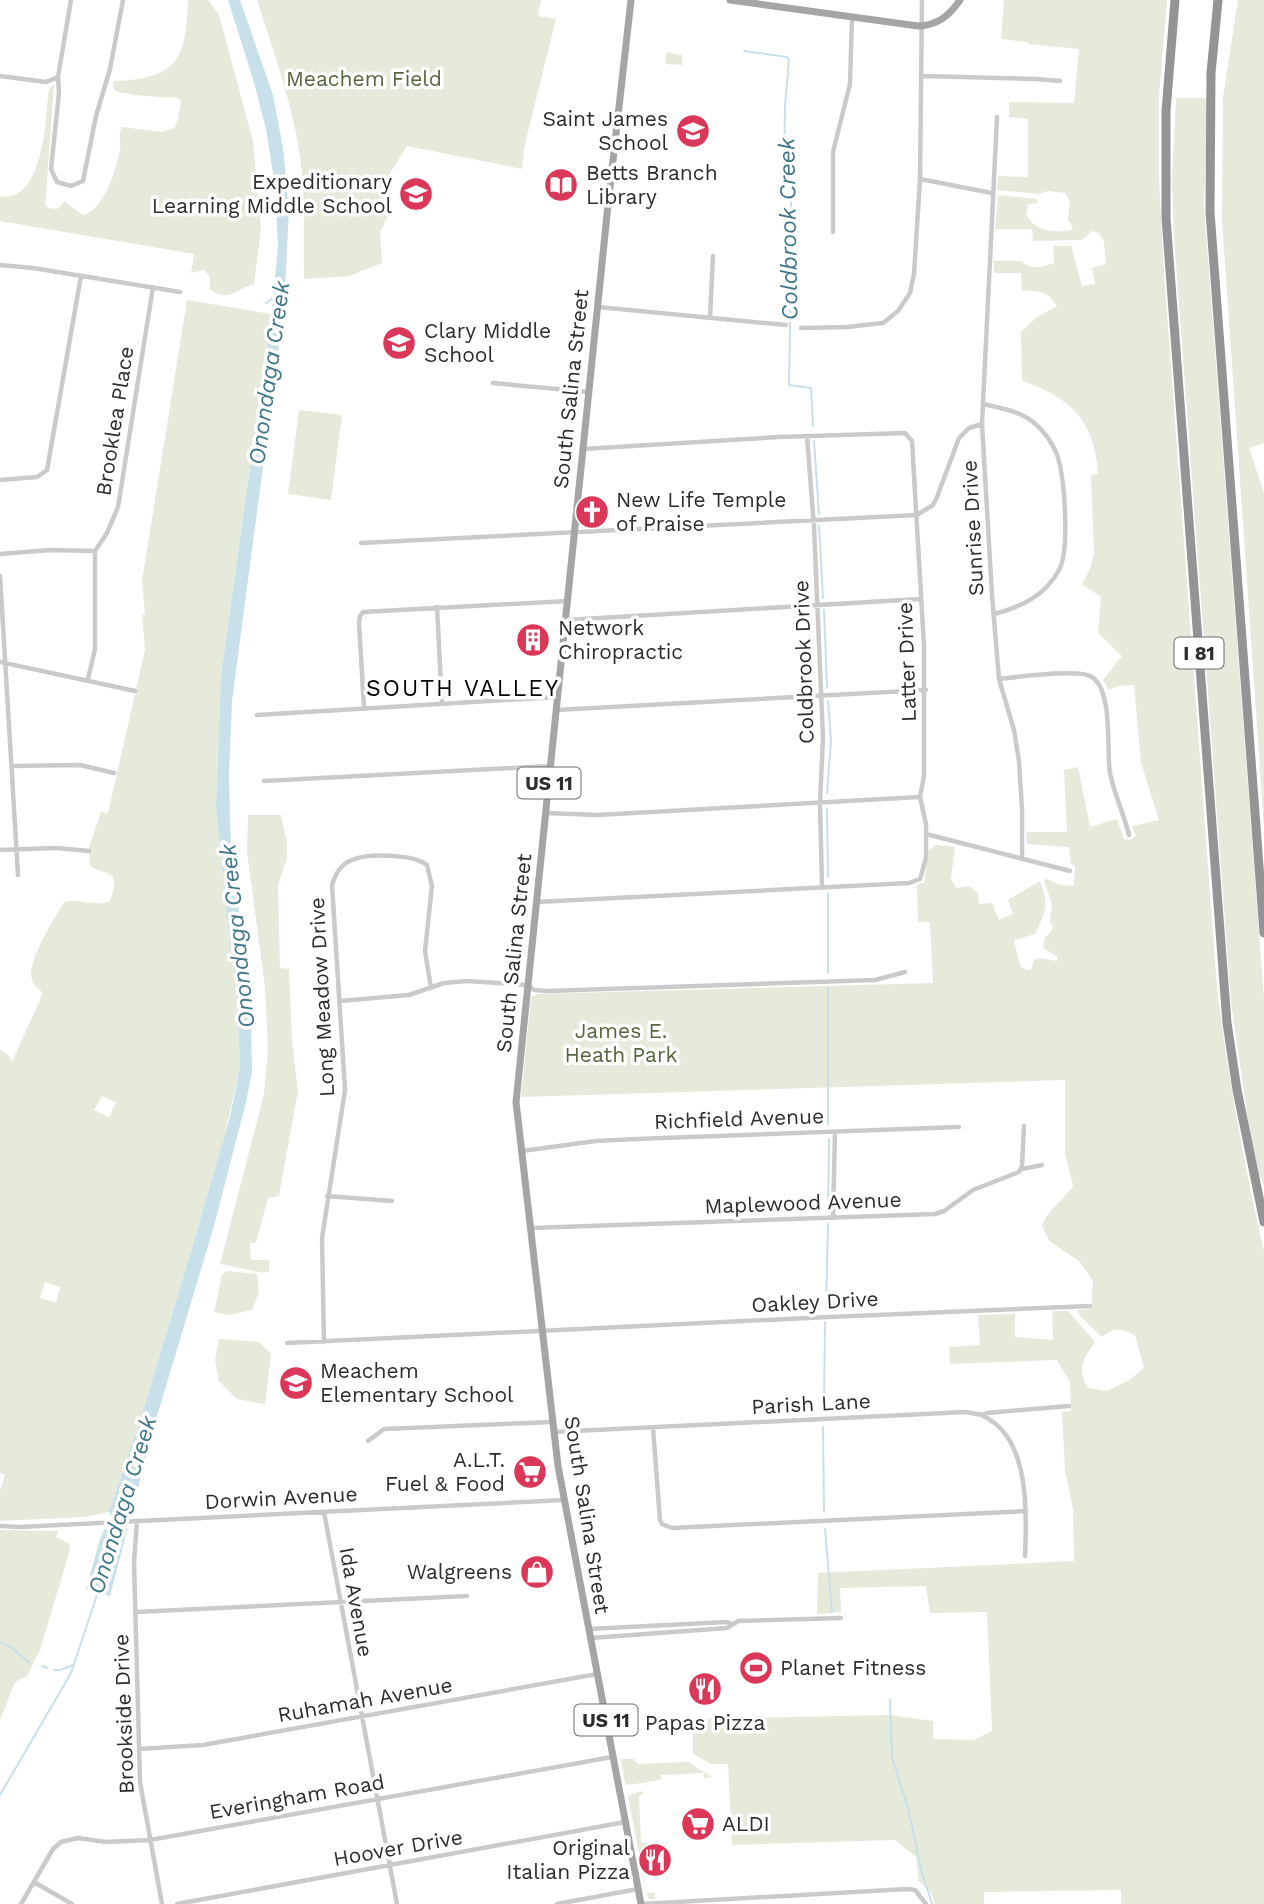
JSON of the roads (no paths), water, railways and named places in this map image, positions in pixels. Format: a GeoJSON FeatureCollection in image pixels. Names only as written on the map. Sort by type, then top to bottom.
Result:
{"type":"FeatureCollection","features":[{"type":"Feature","properties":{"kind":"highway","name":"I 81"},"geometry":{"type":"LineString","coordinates":[[1175,0],[1166,135],[1166,218],[1227,1023],[1241,1115],[1264,1222]]}},
{"type":"Feature","properties":{"kind":"highway","name":"I 81"},"geometry":{"type":"LineString","coordinates":[[1218,0],[1211,73],[1210,212],[1264,933]]}},
{"type":"Feature","properties":{"kind":"main road","name":"South Salina Street"},"geometry":{"type":"LineString","coordinates":[[631,0],[516,1102],[564,1500],[641,1904]]}},
{"type":"Feature","properties":{"kind":"main road"},"geometry":{"type":"LineString","coordinates":[[730,0],[922,26],[941,21],[960,0]]}},
{"type":"Feature","properties":{"kind":"street"},"geometry":{"type":"LineString","coordinates":[[71,0],[58,77],[59,93],[51,169],[57,182],[71,186],[83,181],[96,116],[110,69],[123,0]]}},
{"type":"Feature","properties":{"kind":"street"},"geometry":{"type":"LineString","coordinates":[[799,10],[800,0]]}},
{"type":"Feature","properties":{"kind":"street"},"geometry":{"type":"LineString","coordinates":[[801,328],[883,323],[898,312],[910,293],[914,274],[920,179],[922,0]]}},
{"type":"Feature","properties":{"kind":"street"},"geometry":{"type":"LineString","coordinates":[[833,232],[833,152],[850,84],[852,17]]}},
{"type":"Feature","properties":{"kind":"street"},"geometry":{"type":"LineString","coordinates":[[0,76],[46,82],[58,77]]}},
{"type":"Feature","properties":{"kind":"street"},"geometry":{"type":"LineString","coordinates":[[922,76],[1060,81]]}},
{"type":"Feature","properties":{"kind":"street","name":"Sunrise Drive"},"geometry":{"type":"LineString","coordinates":[[997,117],[982,424],[993,614],[999,679],[1014,730],[1019,761],[1022,859]]}},
{"type":"Feature","properties":{"kind":"street"},"geometry":{"type":"LineString","coordinates":[[920,179],[992,193]]}},
{"type":"Feature","properties":{"kind":"street"},"geometry":{"type":"LineString","coordinates":[[710,317],[713,256]]}},
{"type":"Feature","properties":{"kind":"street"},"geometry":{"type":"LineString","coordinates":[[0,265],[180,292]]}},
{"type":"Feature","properties":{"kind":"street"},"geometry":{"type":"LineString","coordinates":[[0,480],[37,477],[47,470],[81,276]]}},
{"type":"Feature","properties":{"kind":"street","name":"Brooklea Place"},"geometry":{"type":"LineString","coordinates":[[88,679],[95,649],[95,551],[107,533],[118,507],[152,287]]}},
{"type":"Feature","properties":{"kind":"street"},"geometry":{"type":"LineString","coordinates":[[597,307],[786,325]]}},
{"type":"Feature","properties":{"kind":"street"},"geometry":{"type":"LineString","coordinates":[[493,383],[589,392]]}},
{"type":"Feature","properties":{"kind":"street"},"geometry":{"type":"LineString","coordinates":[[983,404],[1024,417],[1045,434],[1056,451],[1060,464],[1063,501],[1065,546],[1059,570],[1046,587],[1029,602],[993,614]]}},
{"type":"Feature","properties":{"kind":"street"},"geometry":{"type":"LineString","coordinates":[[361,543],[917,515],[933,505],[959,438],[969,428],[982,424]]}},
{"type":"Feature","properties":{"kind":"street","name":"Latter Drive"},"geometry":{"type":"LineString","coordinates":[[807,436],[905,433],[912,441],[926,690],[920,797],[926,834],[920,879],[909,883],[822,887]]}},
{"type":"Feature","properties":{"kind":"street"},"geometry":{"type":"LineString","coordinates":[[583,449],[807,436]]}},
{"type":"Feature","properties":{"kind":"street","name":"Coldbrook Drive"},"geometry":{"type":"LineString","coordinates":[[807,436],[814,521],[823,738],[820,803],[822,887]]}},
{"type":"Feature","properties":{"kind":"street"},"geometry":{"type":"LineString","coordinates":[[0,554],[50,550],[95,551]]}},
{"type":"Feature","properties":{"kind":"street"},"geometry":{"type":"LineString","coordinates":[[0,576],[2,662],[12,766],[18,875]]}},
{"type":"Feature","properties":{"kind":"street"},"geometry":{"type":"LineString","coordinates":[[566,620],[920,599]]}},
{"type":"Feature","properties":{"kind":"street"},"geometry":{"type":"LineString","coordinates":[[364,708],[359,623],[363,612],[568,601]]}},
{"type":"Feature","properties":{"kind":"street"},"geometry":{"type":"LineString","coordinates":[[437,607],[442,704]]}},
{"type":"Feature","properties":{"kind":"street"},"geometry":{"type":"LineString","coordinates":[[2,662],[135,691]]}},
{"type":"Feature","properties":{"kind":"street"},"geometry":{"type":"LineString","coordinates":[[999,679],[1070,673],[1084,674],[1098,682],[1103,691],[1110,772],[1129,835]]}},
{"type":"Feature","properties":{"kind":"street"},"geometry":{"type":"LineString","coordinates":[[556,710],[926,690]]}},
{"type":"Feature","properties":{"kind":"street"},"geometry":{"type":"LineString","coordinates":[[257,715],[558,697]]}},
{"type":"Feature","properties":{"kind":"street"},"geometry":{"type":"LineString","coordinates":[[12,766],[80,765],[114,773]]}},
{"type":"Feature","properties":{"kind":"street"},"geometry":{"type":"LineString","coordinates":[[264,781],[550,766]]}},
{"type":"Feature","properties":{"kind":"street"},"geometry":{"type":"LineString","coordinates":[[546,813],[597,815],[920,797]]}},
{"type":"Feature","properties":{"kind":"street"},"geometry":{"type":"LineString","coordinates":[[926,834],[1070,871]]}},
{"type":"Feature","properties":{"kind":"street"},"geometry":{"type":"LineString","coordinates":[[0,850],[55,848],[89,851]]}},
{"type":"Feature","properties":{"kind":"street","name":"Long Meadow Drive"},"geometry":{"type":"LineString","coordinates":[[324,1342],[322,1238],[345,1090],[332,885],[336,874],[353,859],[416,859],[427,864],[432,886],[425,951],[431,988]]}},
{"type":"Feature","properties":{"kind":"street"},"geometry":{"type":"LineString","coordinates":[[536,902],[822,887]]}},
{"type":"Feature","properties":{"kind":"street"},"geometry":{"type":"LineString","coordinates":[[340,1002],[409,995],[444,983],[467,981],[528,985],[534,990],[547,991],[875,980],[905,972]]}},
{"type":"Feature","properties":{"kind":"street"},"geometry":{"type":"LineString","coordinates":[[1021,1169],[1024,1126]]}},
{"type":"Feature","properties":{"kind":"street","name":"Richfield Avenue"},"geometry":{"type":"LineString","coordinates":[[521,1151],[596,1141],[959,1127]]}},
{"type":"Feature","properties":{"kind":"street"},"geometry":{"type":"LineString","coordinates":[[833,1218],[835,1132]]}},
{"type":"Feature","properties":{"kind":"street","name":"Maplewood Avenue"},"geometry":{"type":"LineString","coordinates":[[530,1228],[935,1214],[944,1211],[973,1190],[1021,1169],[1042,1165]]}},
{"type":"Feature","properties":{"kind":"street"},"geometry":{"type":"LineString","coordinates":[[327,1196],[392,1201]]}},
{"type":"Feature","properties":{"kind":"street","name":"Oakley Drive"},"geometry":{"type":"LineString","coordinates":[[287,1343],[1090,1306]]}},
{"type":"Feature","properties":{"kind":"street","name":"Parish Lane"},"geometry":{"type":"LineString","coordinates":[[554,1432],[951,1412],[982,1415],[1069,1406]]}},
{"type":"Feature","properties":{"kind":"street"},"geometry":{"type":"LineString","coordinates":[[982,1415],[1003,1431],[1019,1462],[1026,1511],[1025,1556]]}},
{"type":"Feature","properties":{"kind":"street"},"geometry":{"type":"LineString","coordinates":[[368,1441],[384,1429],[553,1422]]}},
{"type":"Feature","properties":{"kind":"street"},"geometry":{"type":"LineString","coordinates":[[653,1428],[660,1520],[665,1525],[689,1528],[1026,1511]]}},
{"type":"Feature","properties":{"kind":"street","name":"Dorwin Avenue"},"geometry":{"type":"LineString","coordinates":[[0,1526],[564,1500]]}},
{"type":"Feature","properties":{"kind":"street","name":"Ida Avenue"},"geometry":{"type":"LineString","coordinates":[[324,1512],[397,1904]]}},
{"type":"Feature","properties":{"kind":"street","name":"Brookside Drive"},"geometry":{"type":"LineString","coordinates":[[137,1521],[134,1562],[140,1782],[162,1904]]}},
{"type":"Feature","properties":{"kind":"street"},"geometry":{"type":"LineString","coordinates":[[136,1612],[467,1595]]}},
{"type":"Feature","properties":{"kind":"street"},"geometry":{"type":"LineString","coordinates":[[589,1633],[727,1628],[738,1622],[841,1618]]}},
{"type":"Feature","properties":{"kind":"street","name":"Ruhamah Avenue"},"geometry":{"type":"LineString","coordinates":[[139,1749],[203,1745],[597,1674]]}},
{"type":"Feature","properties":{"kind":"street","name":"Everingham Road"},"geometry":{"type":"LineString","coordinates":[[21,1904],[53,1849],[65,1840],[150,1840],[612,1757]]}},
{"type":"Feature","properties":{"kind":"street","name":"Hoover Drive"},"geometry":{"type":"LineString","coordinates":[[177,1904],[625,1822]]}},
{"type":"Feature","properties":{"kind":"street"},"geometry":{"type":"LineString","coordinates":[[34,1882],[72,1904]]}},
{"type":"Feature","properties":{"kind":"street"},"geometry":{"type":"LineString","coordinates":[[557,1904],[638,1889]]}},
{"type":"Feature","properties":{"kind":"street"},"geometry":{"type":"LineString","coordinates":[[641,1904],[907,1889],[915,1890],[926,1904]]}},
{"type":"Feature","properties":{"kind":"water"},"geometry":{"type":"Polygon","coordinates":[[[228,0],[240,0],[273,95],[283,148],[289,210],[284,308],[232,701],[229,774],[231,854],[252,1005],[252,1072],[214,1226],[155,1423],[110,1596],[86,1589],[100,1539],[111,1516],[109,1512],[139,1424],[189,1258],[230,1117],[240,1067],[237,993],[216,807],[221,676],[273,301],[278,245],[275,186],[266,129],[228,0]]]}},
{"type":"Feature","properties":{"kind":"waterway","name":"Coldbrook Creek"},"geometry":{"type":"LineString","coordinates":[[744,51],[787,57],[789,60],[784,169],[790,183],[792,222],[789,385],[811,388],[813,426]]}},
{"type":"Feature","properties":{"kind":"waterway"},"geometry":{"type":"LineString","coordinates":[[266,303],[273,298]]}},
{"type":"Feature","properties":{"kind":"waterway","name":"Coldbrook Creek"},"geometry":{"type":"LineString","coordinates":[[814,441],[819,514]]}},
{"type":"Feature","properties":{"kind":"waterway","name":"Coldbrook Creek"},"geometry":{"type":"LineString","coordinates":[[819,526],[823,598]]}},
{"type":"Feature","properties":{"kind":"waterway","name":"Coldbrook Creek"},"geometry":{"type":"LineString","coordinates":[[824,610],[827,688]]}},
{"type":"Feature","properties":{"kind":"waterway","name":"Coldbrook Creek"},"geometry":{"type":"LineString","coordinates":[[827,793],[831,741],[828,701]]}},
{"type":"Feature","properties":{"kind":"waterway","name":"Coldbrook Creek"},"geometry":{"type":"LineString","coordinates":[[827,808],[828,877]]}},
{"type":"Feature","properties":{"kind":"waterway","name":"Coldbrook Creek"},"geometry":{"type":"LineString","coordinates":[[828,893],[828,973]]}},
{"type":"Feature","properties":{"kind":"waterway","name":"Coldbrook Creek"},"geometry":{"type":"LineString","coordinates":[[828,987],[828,1124]]}},
{"type":"Feature","properties":{"kind":"waterway","name":"Coldbrook Creek"},"geometry":{"type":"LineString","coordinates":[[828,1210],[829,1139]]}},
{"type":"Feature","properties":{"kind":"waterway","name":"Coldbrook Creek"},"geometry":{"type":"LineString","coordinates":[[826,1309],[828,1224]]}},
{"type":"Feature","properties":{"kind":"waterway","name":"Coldbrook Creek"},"geometry":{"type":"LineString","coordinates":[[824,1408],[825,1322]]}},
{"type":"Feature","properties":{"kind":"waterway","name":"Coldbrook Creek"},"geometry":{"type":"LineString","coordinates":[[823,1427],[824,1511]]}},
{"type":"Feature","properties":{"kind":"waterway","name":"Coldbrook Creek"},"geometry":{"type":"LineString","coordinates":[[825,1529],[832,1612]]}},
{"type":"Feature","properties":{"kind":"waterway","name":"Onondaga Creek"},"geometry":{"type":"LineString","coordinates":[[0,1795],[71,1673],[98,1592]]}},
{"type":"Feature","properties":{"kind":"waterway"},"geometry":{"type":"LineString","coordinates":[[0,1643],[11,1647],[30,1663]]}},
{"type":"Feature","properties":{"kind":"waterway"},"geometry":{"type":"LineString","coordinates":[[54,1670],[73,1665]]}},
{"type":"Feature","properties":{"kind":"waterway"},"geometry":{"type":"LineString","coordinates":[[42,1666],[47,1668]]}},
{"type":"Feature","properties":{"kind":"waterway","name":"Coldbrook Creek"},"geometry":{"type":"LineString","coordinates":[[890,1700],[892,1757],[932,1904]]}},
{"type":"Feature","properties":{"kind":"place","name":"Saint James School"},"geometry":{"type":"Point","coordinates":[693,131]}},
{"type":"Feature","properties":{"kind":"place","name":"Betts Branch Library"},"geometry":{"type":"Point","coordinates":[561,185]}},
{"type":"Feature","properties":{"kind":"place","name":"Expeditionary Learning Middle School"},"geometry":{"type":"Point","coordinates":[416,194]}},
{"type":"Feature","properties":{"kind":"place","name":"Clary Middle School"},"geometry":{"type":"Point","coordinates":[399,343]}},
{"type":"Feature","properties":{"kind":"place","name":"New Life Temple of Praise"},"geometry":{"type":"Point","coordinates":[592,512]}},
{"type":"Feature","properties":{"kind":"place","name":"Network Chiropractic"},"geometry":{"type":"Point","coordinates":[533,640]}},
{"type":"Feature","properties":{"kind":"place","name":"Meachem Elementary School"},"geometry":{"type":"Point","coordinates":[296,1383]}},
{"type":"Feature","properties":{"kind":"place","name":"A.L.T. Fuel & Food"},"geometry":{"type":"Point","coordinates":[530,1472]}},
{"type":"Feature","properties":{"kind":"place","name":"Walgreens"},"geometry":{"type":"Point","coordinates":[537,1572]}},
{"type":"Feature","properties":{"kind":"place","name":"Planet Fitness"},"geometry":{"type":"Point","coordinates":[756,1668]}},
{"type":"Feature","properties":{"kind":"place","name":"Papas Pizza"},"geometry":{"type":"Point","coordinates":[705,1689]}},
{"type":"Feature","properties":{"kind":"place","name":"ALDI"},"geometry":{"type":"Point","coordinates":[698,1824]}},
{"type":"Feature","properties":{"kind":"place","name":"Original Italian Pizza"},"geometry":{"type":"Point","coordinates":[655,1860]}},
{"type":"Feature","properties":{"kind":"district","name":"SOUTH VALLEY"},"geometry":{"type":"Point","coordinates":[463,688]}},
{"type":"Feature","properties":{"kind":"park label","name":"Meachem Field"},"geometry":{"type":"Point","coordinates":[364,79]}},
{"type":"Feature","properties":{"kind":"park label","name":"James E. Heath Park"},"geometry":{"type":"Point","coordinates":[621,1043]}}]}
